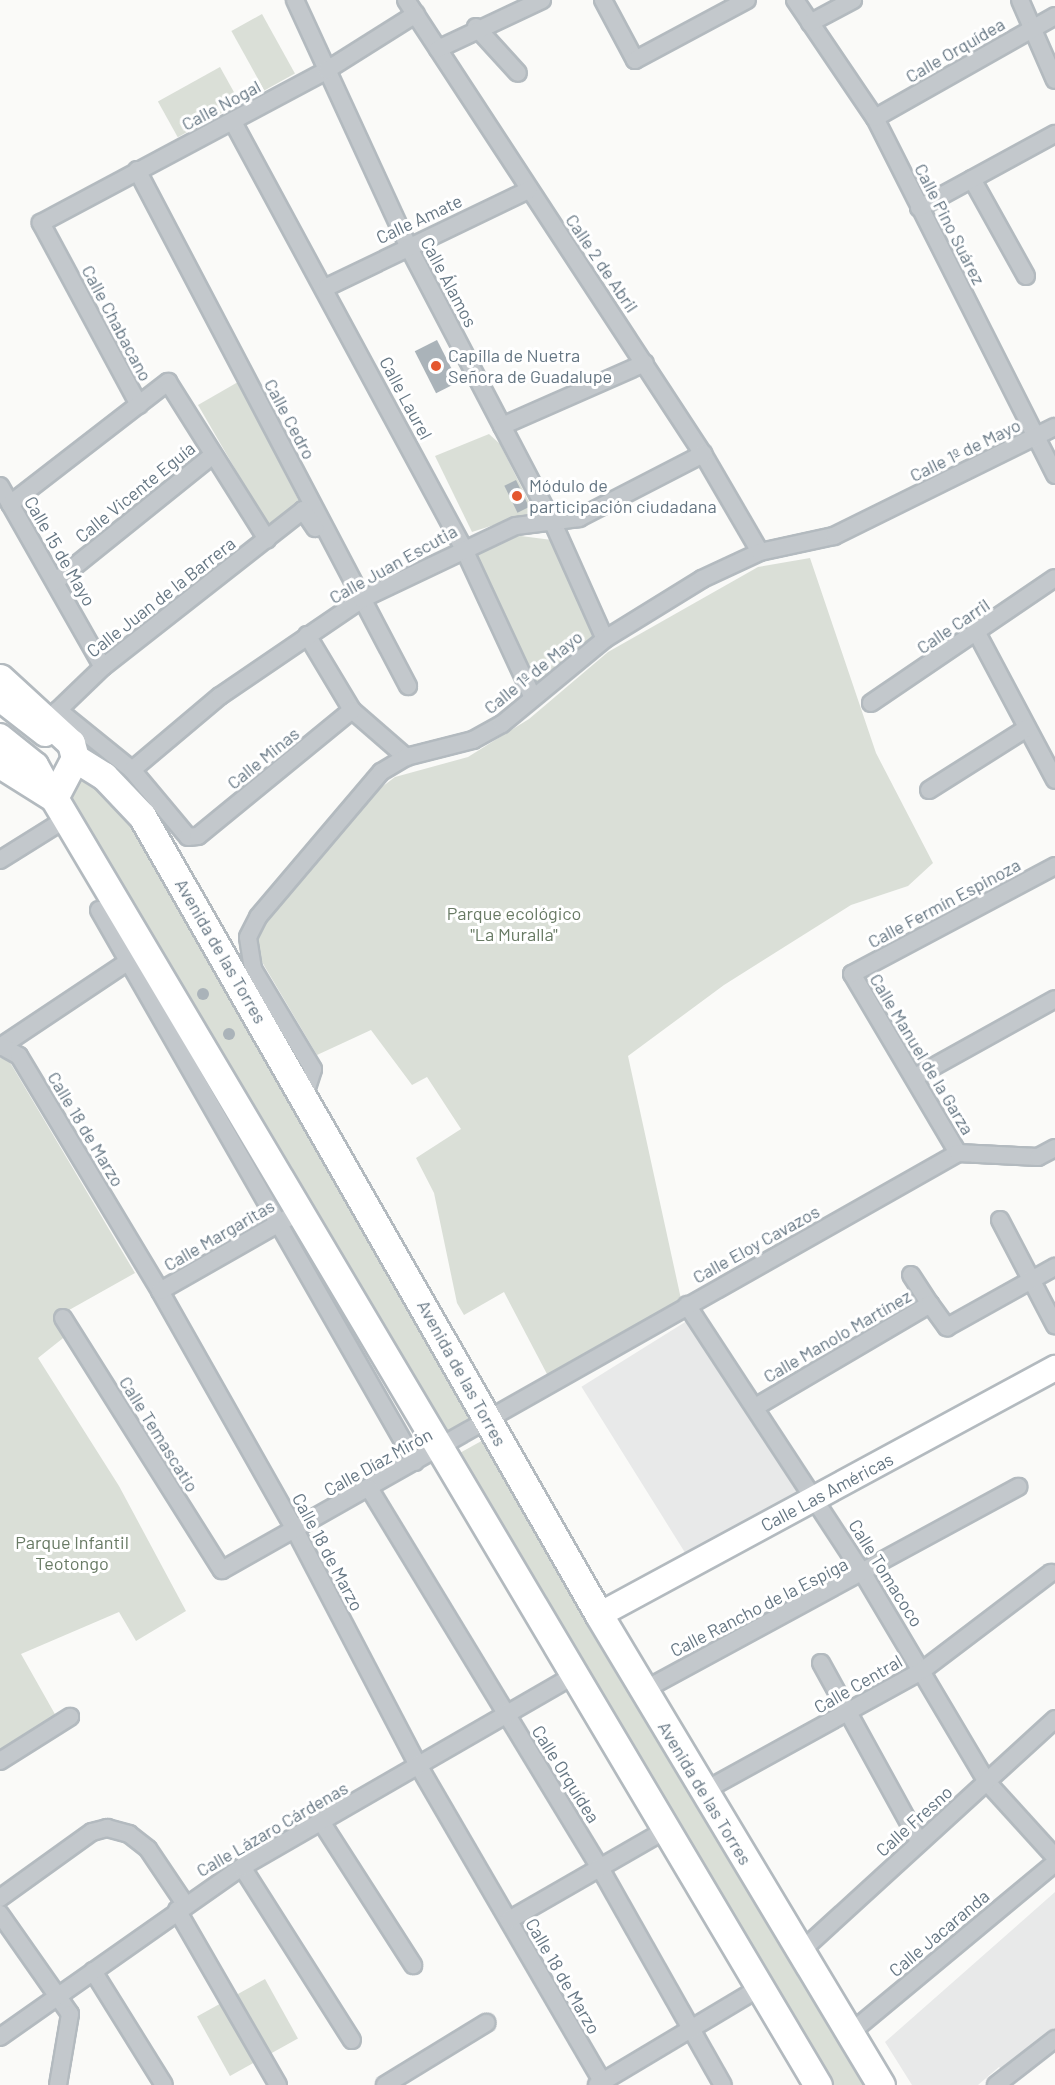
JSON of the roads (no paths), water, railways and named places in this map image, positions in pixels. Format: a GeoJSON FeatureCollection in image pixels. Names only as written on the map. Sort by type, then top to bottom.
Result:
{"type":"FeatureCollection","features":[{"type":"Feature","properties":{"kind":"main road"},"geometry":{"type":"LineString","coordinates":[[0,678],[54,714],[71,743],[75,758],[59,809]]}},
{"type":"Feature","properties":{"kind":"main road","name":"Avenida de las Torres"},"geometry":{"type":"LineString","coordinates":[[75,758],[104,776],[142,816],[305,1094],[599,1615],[799,1953],[881,2085]]}},
{"type":"Feature","properties":{"kind":"main road"},"geometry":{"type":"LineString","coordinates":[[0,764],[59,809],[286,1219],[427,1457],[576,1674],[818,2085]]}},
{"type":"Feature","properties":{"kind":"street","name":"Calle Álamos"},"geometry":{"type":"LineString","coordinates":[[296,0],[407,244],[553,524],[605,639]]}},
{"type":"Feature","properties":{"kind":"street","name":"Calle 2 de Abril"},"geometry":{"type":"LineString","coordinates":[[406,0],[703,453],[760,552]]}},
{"type":"Feature","properties":{"kind":"street"},"geometry":{"type":"LineString","coordinates":[[438,49],[519,4],[542,0]]}},
{"type":"Feature","properties":{"kind":"street"},"geometry":{"type":"LineString","coordinates":[[603,0],[635,60],[747,0]]}},
{"type":"Feature","properties":{"kind":"street","name":"Calle Pino Suárez"},"geometry":{"type":"LineString","coordinates":[[795,0],[875,118],[1055,475]]}},
{"type":"Feature","properties":{"kind":"street"},"geometry":{"type":"LineString","coordinates":[[810,23],[854,0]]}},
{"type":"Feature","properties":{"kind":"street"},"geometry":{"type":"LineString","coordinates":[[1020,0],[1055,80]]}},
{"type":"Feature","properties":{"kind":"street","name":"Calle Nogal"},"geometry":{"type":"LineString","coordinates":[[41,223],[327,70],[416,14]]}},
{"type":"Feature","properties":{"kind":"street","name":"Calle Orquídea"},"geometry":{"type":"LineString","coordinates":[[875,118],[1055,16]]}},
{"type":"Feature","properties":{"kind":"street"},"geometry":{"type":"LineString","coordinates":[[476,27],[518,73]]}},
{"type":"Feature","properties":{"kind":"street","name":"Calle Laurel"},"geometry":{"type":"LineString","coordinates":[[233,122],[327,287],[463,547],[533,698]]}},
{"type":"Feature","properties":{"kind":"street"},"geometry":{"type":"LineString","coordinates":[[919,208],[1055,134]]}},
{"type":"Feature","properties":{"kind":"street","name":"Calle Cedro"},"geometry":{"type":"LineString","coordinates":[[137,170],[408,686]]}},
{"type":"Feature","properties":{"kind":"street"},"geometry":{"type":"LineString","coordinates":[[972,179],[1026,276]]}},
{"type":"Feature","properties":{"kind":"street","name":"Calle Amate"},"geometry":{"type":"LineString","coordinates":[[327,287],[407,244],[530,190]]}},
{"type":"Feature","properties":{"kind":"street","name":"Calle Chabacano"},"geometry":{"type":"LineString","coordinates":[[41,223],[139,405],[168,382],[267,539]]}},
{"type":"Feature","properties":{"kind":"street"},"geometry":{"type":"LineString","coordinates":[[502,426],[645,363]]}},
{"type":"Feature","properties":{"kind":"street"},"geometry":{"type":"LineString","coordinates":[[10,504],[139,405]]}},
{"type":"Feature","properties":{"kind":"street","name":"Calle 1º de Mayo"},"geometry":{"type":"LineString","coordinates":[[305,1094],[314,1069],[253,969],[248,937],[258,917],[381,772],[406,757],[473,740],[533,698],[605,639],[648,610],[760,552],[834,536],[1055,427]]}},
{"type":"Feature","properties":{"kind":"street","name":"Calle Juan Escutia"},"geometry":{"type":"LineString","coordinates":[[132,770],[220,696],[362,599],[463,547],[516,526],[553,524],[579,518],[703,453]]}},
{"type":"Feature","properties":{"kind":"street","name":"Calle Vicente Eguía"},"geometry":{"type":"LineString","coordinates":[[55,582],[213,455]]}},
{"type":"Feature","properties":{"kind":"street","name":"Calle 15 de Mayo"},"geometry":{"type":"LineString","coordinates":[[0,486],[103,667]]}},
{"type":"Feature","properties":{"kind":"street","name":"Calle Juan de la Barrera"},"geometry":{"type":"LineString","coordinates":[[54,714],[103,667],[303,510],[339,555]]}},
{"type":"Feature","properties":{"kind":"street","name":"Calle Carril"},"geometry":{"type":"LineString","coordinates":[[871,703],[978,635],[1055,578]]}},
{"type":"Feature","properties":{"kind":"street"},"geometry":{"type":"LineString","coordinates":[[978,635],[1055,780]]}},
{"type":"Feature","properties":{"kind":"street"},"geometry":{"type":"LineString","coordinates":[[307,636],[352,710],[406,757]]}},
{"type":"Feature","properties":{"kind":"street","name":"Avenida de las Torres"},"geometry":{"type":"LineString","coordinates":[[0,699],[75,758]]}},
{"type":"Feature","properties":{"kind":"street","name":"Calle Minas"},"geometry":{"type":"LineString","coordinates":[[132,770],[179,830],[198,836],[352,710]]}},
{"type":"Feature","properties":{"kind":"street"},"geometry":{"type":"LineString","coordinates":[[54,714],[132,770]]}},
{"type":"Feature","properties":{"kind":"street"},"geometry":{"type":"LineString","coordinates":[[929,790],[1027,728]]}},
{"type":"Feature","properties":{"kind":"street"},"geometry":{"type":"LineString","coordinates":[[0,736],[36,765],[59,809],[0,860]]}},
{"type":"Feature","properties":{"kind":"street","name":"Calle Fermín Espinoza"},"geometry":{"type":"LineString","coordinates":[[852,974],[1055,867]]}},
{"type":"Feature","properties":{"kind":"street"},"geometry":{"type":"LineString","coordinates":[[99,910],[126,963],[286,1219]]}},
{"type":"Feature","properties":{"kind":"street"},"geometry":{"type":"LineString","coordinates":[[2,1047],[126,963]]}},
{"type":"Feature","properties":{"kind":"street","name":"Calle Manuel de la Garza"},"geometry":{"type":"LineString","coordinates":[[852,974],[958,1153]]}},
{"type":"Feature","properties":{"kind":"street"},"geometry":{"type":"LineString","coordinates":[[915,1077],[1055,999]]}},
{"type":"Feature","properties":{"kind":"street","name":"Calle 18 de Marzo"},"geometry":{"type":"LineString","coordinates":[[2,1047],[19,1056],[160,1291],[295,1530],[418,1765],[509,1920],[601,2084]]}},
{"type":"Feature","properties":{"kind":"street"},"geometry":{"type":"LineString","coordinates":[[958,1153],[1038,1157],[1055,1148]]}},
{"type":"Feature","properties":{"kind":"street","name":"Calle Eloy Cavazos"},"geometry":{"type":"LineString","coordinates":[[490,1422],[687,1305],[958,1153]]}},
{"type":"Feature","properties":{"kind":"street","name":"Calle Margaritas"},"geometry":{"type":"LineString","coordinates":[[160,1291],[286,1219]]}},
{"type":"Feature","properties":{"kind":"street"},"geometry":{"type":"LineString","coordinates":[[1000,1220],[1033,1279],[1055,1325]]}},
{"type":"Feature","properties":{"kind":"street","name":"Calle Manolo Martínez"},"geometry":{"type":"LineString","coordinates":[[757,1406],[930,1304],[947,1327],[1055,1267]]}},
{"type":"Feature","properties":{"kind":"street"},"geometry":{"type":"LineString","coordinates":[[911,1275],[930,1304]]}},
{"type":"Feature","properties":{"kind":"street","name":"Calle Tomacoco"},"geometry":{"type":"LineString","coordinates":[[687,1305],[757,1406],[864,1575],[923,1670],[987,1782],[1055,1857]]}},
{"type":"Feature","properties":{"kind":"street","name":"Calle Temascatio"},"geometry":{"type":"LineString","coordinates":[[63,1318],[222,1570]]}},
{"type":"Feature","properties":{"kind":"street","name":"Calle Las Américas"},"geometry":{"type":"LineString","coordinates":[[599,1615],[1055,1368]]}},
{"type":"Feature","properties":{"kind":"street","name":"Calle Díaz Mirón"},"geometry":{"type":"LineString","coordinates":[[222,1570],[490,1422]]}},
{"type":"Feature","properties":{"kind":"street","name":"Calle Rancho de la Espiga"},"geometry":{"type":"LineString","coordinates":[[644,1690],[864,1575],[1018,1487]]}},
{"type":"Feature","properties":{"kind":"street","name":"Calle Orquídea"},"geometry":{"type":"LineString","coordinates":[[369,1488],[600,1868],[723,2085]]}},
{"type":"Feature","properties":{"kind":"street","name":"Calle Central"},"geometry":{"type":"LineString","coordinates":[[704,1791],[849,1713],[923,1670],[1051,1574]]}},
{"type":"Feature","properties":{"kind":"street"},"geometry":{"type":"LineString","coordinates":[[821,1663],[920,1841]]}},
{"type":"Feature","properties":{"kind":"street","name":"Calle Lázaro Cárdenas"},"geometry":{"type":"LineString","coordinates":[[0,2037],[181,1907],[242,1867],[322,1824],[418,1765],[576,1674]]}},
{"type":"Feature","properties":{"kind":"street"},"geometry":{"type":"LineString","coordinates":[[0,1761],[70,1717]]}},
{"type":"Feature","properties":{"kind":"street","name":"Calle Fresno"},"geometry":{"type":"LineString","coordinates":[[799,1953],[1055,1719]]}},
{"type":"Feature","properties":{"kind":"street"},"geometry":{"type":"LineString","coordinates":[[322,1824],[413,1965]]}},
{"type":"Feature","properties":{"kind":"street"},"geometry":{"type":"LineString","coordinates":[[0,1898],[92,1832],[107,1828],[129,1834],[148,1849],[181,1907],[214,1976],[278,2085]]}},
{"type":"Feature","properties":{"kind":"street"},"geometry":{"type":"LineString","coordinates":[[509,1920],[667,1828]]}},
{"type":"Feature","properties":{"kind":"street","name":"Calle Jacaranda"},"geometry":{"type":"LineString","coordinates":[[849,2034],[1055,1863]]}},
{"type":"Feature","properties":{"kind":"street"},"geometry":{"type":"LineString","coordinates":[[242,1867],[352,2040]]}},
{"type":"Feature","properties":{"kind":"street"},"geometry":{"type":"LineString","coordinates":[[0,1914],[70,2014],[58,2085]]}},
{"type":"Feature","properties":{"kind":"street"},"geometry":{"type":"LineString","coordinates":[[93,1971],[164,2085]]}},
{"type":"Feature","properties":{"kind":"street"},"geometry":{"type":"LineString","coordinates":[[601,2084],[761,1987]]}},
{"type":"Feature","properties":{"kind":"street"},"geometry":{"type":"LineString","coordinates":[[385,2085],[486,2023]]}},
{"type":"Feature","properties":{"kind":"street"},"geometry":{"type":"LineString","coordinates":[[996,2085],[1055,2038]]}},
{"type":"Feature","properties":{"kind":"place","name":"Capilla de Nuetra Señora de Guadalupe"},"geometry":{"type":"Point","coordinates":[436,366]}},
{"type":"Feature","properties":{"kind":"place","name":"Módulo de participación ciudadana"},"geometry":{"type":"Point","coordinates":[517,496]}},
{"type":"Feature","properties":{"kind":"park label","name":"Parque ecológico \"La Muralla\""},"geometry":{"type":"Point","coordinates":[514,924]}},
{"type":"Feature","properties":{"kind":"park label","name":"Parque Infantil Teotongo"},"geometry":{"type":"Point","coordinates":[72,1553]}}]}
